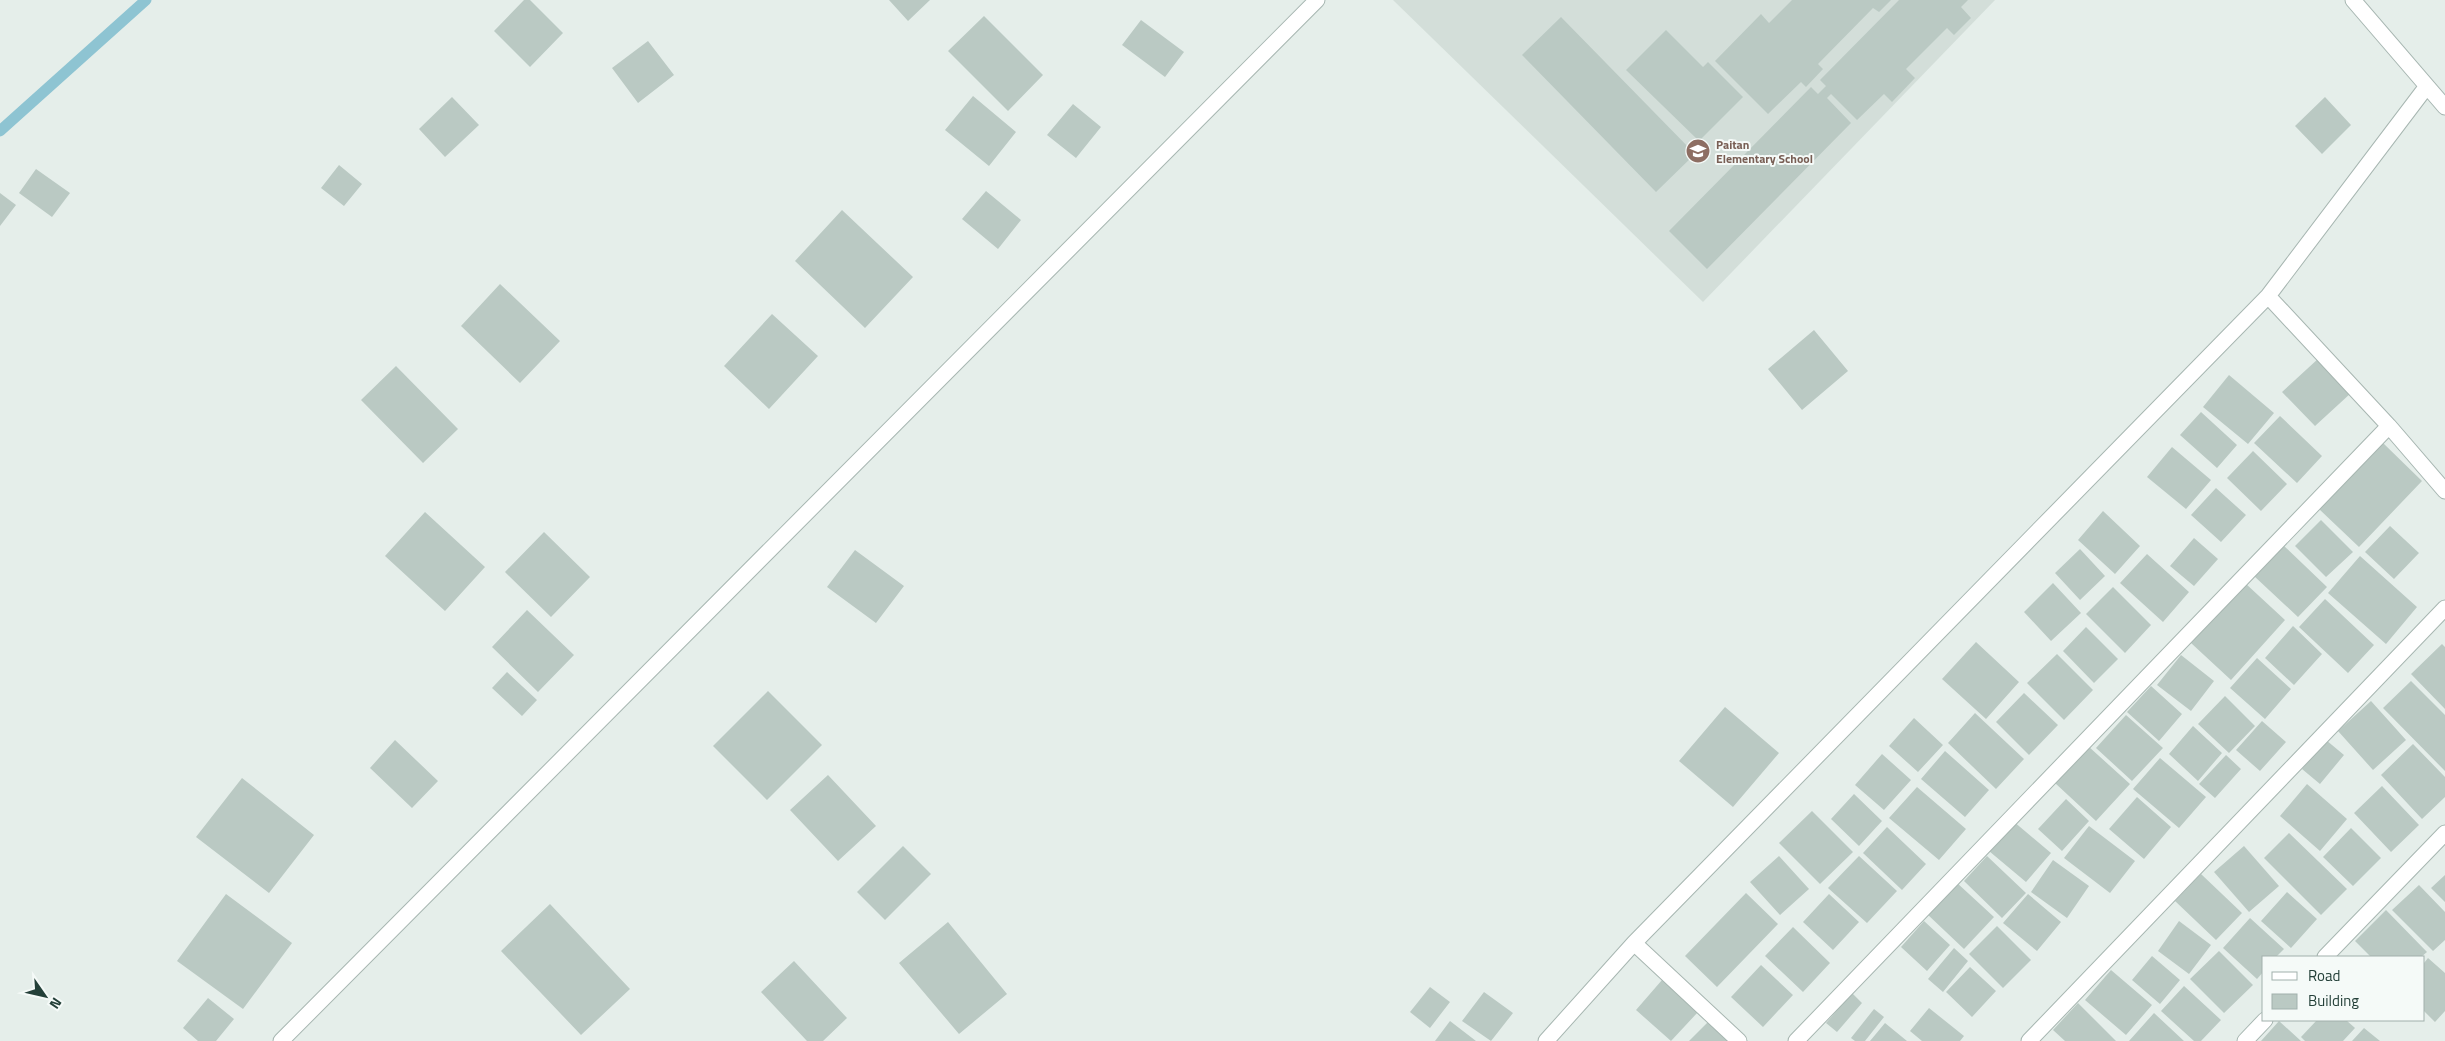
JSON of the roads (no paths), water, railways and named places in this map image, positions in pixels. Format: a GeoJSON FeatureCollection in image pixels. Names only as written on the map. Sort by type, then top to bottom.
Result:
{"type":"FeatureCollection","features":[{"type":"Feature","properties":{"kind":"street"},"geometry":{"type":"LineString","coordinates":[[289,1038],[1317,0]]}},
{"type":"Feature","properties":{"kind":"street"},"geometry":{"type":"LineString","coordinates":[[2353,0],[2445,107]]}},
{"type":"Feature","properties":{"kind":"street"},"geometry":{"type":"LineString","coordinates":[[1546,1041],[1634,943],[2268,296],[2427,86]]}},
{"type":"Feature","properties":{"kind":"street"},"geometry":{"type":"LineString","coordinates":[[2268,296],[2445,491]]}},
{"type":"Feature","properties":{"kind":"street"},"geometry":{"type":"LineString","coordinates":[[1796,1041],[2388,426]]}},
{"type":"Feature","properties":{"kind":"street"},"geometry":{"type":"LineString","coordinates":[[2029,1041],[2445,608]]}},
{"type":"Feature","properties":{"kind":"street"},"geometry":{"type":"LineString","coordinates":[[2327,956],[2445,833]]}},
{"type":"Feature","properties":{"kind":"street"},"geometry":{"type":"LineString","coordinates":[[1634,943],[1740,1041]]}},
{"type":"Feature","properties":{"kind":"street"},"geometry":{"type":"LineString","coordinates":[[2245,1041],[2265,1021]]}},
{"type":"Feature","properties":{"kind":"waterway"},"geometry":{"type":"LineString","coordinates":[[0,131],[146,0]]}},
{"type":"Feature","properties":{"kind":"place","name":"Paitan Elementary School"},"geometry":{"type":"Point","coordinates":[1698,151]}}]}
